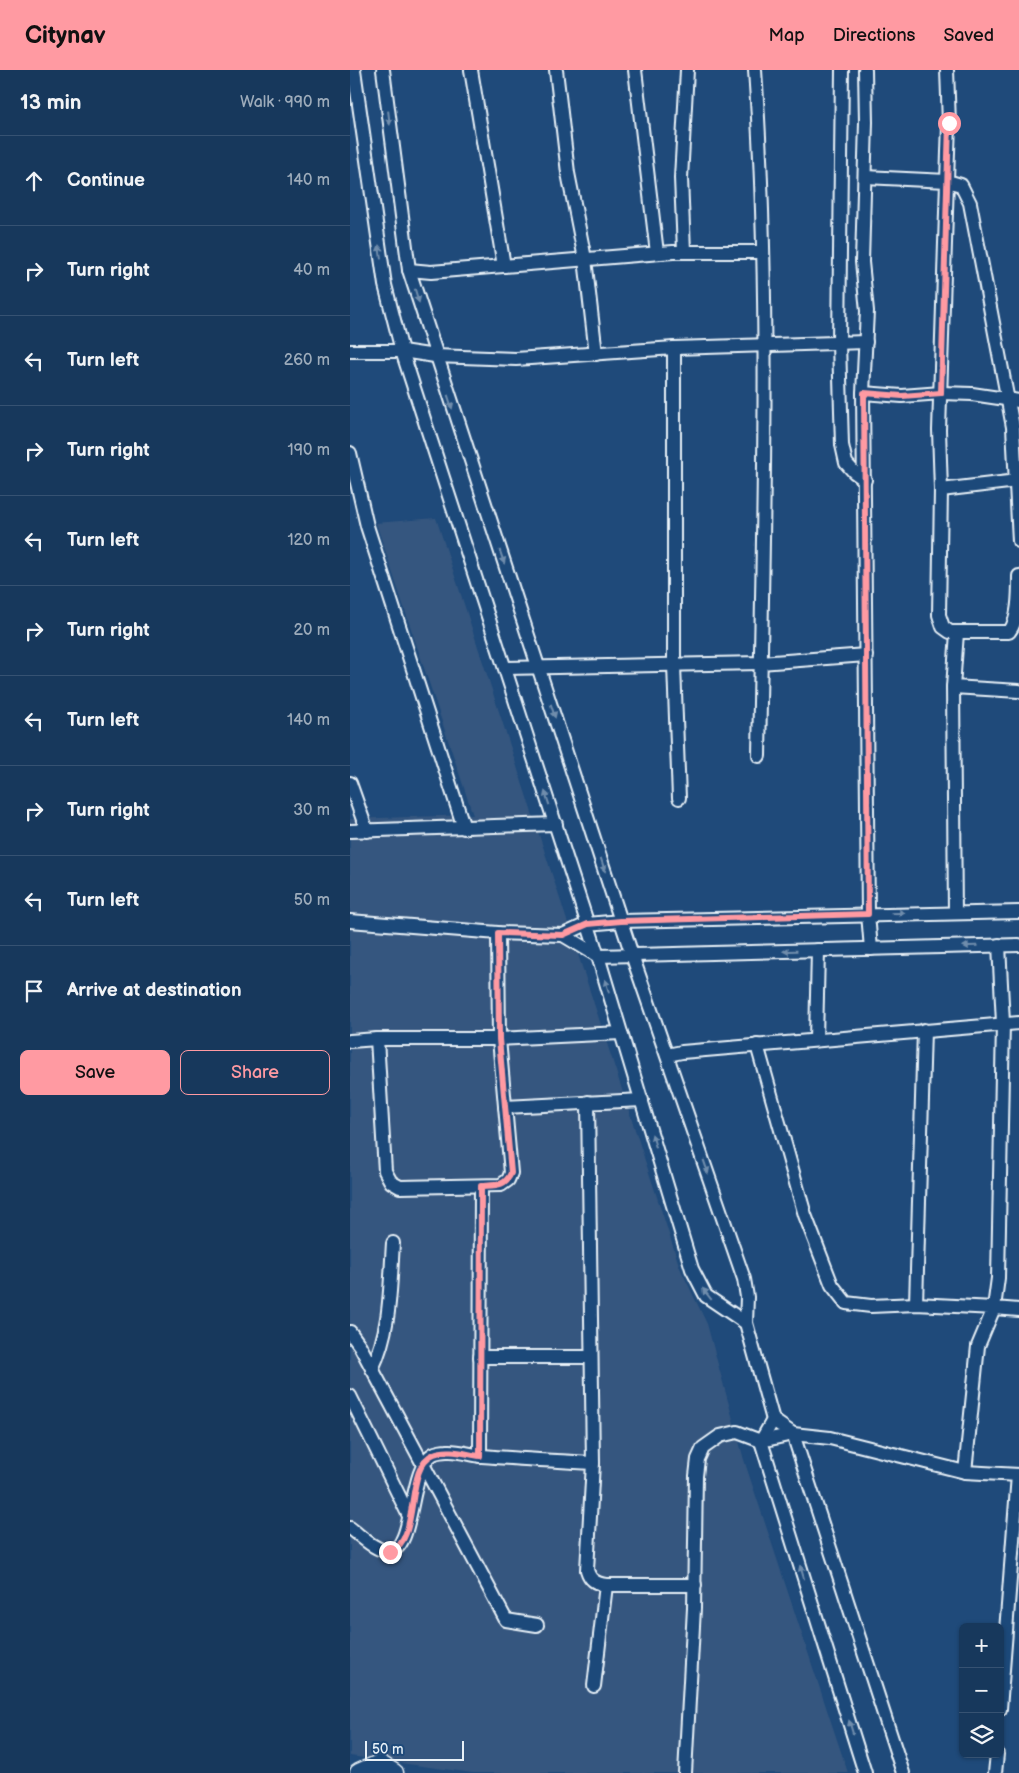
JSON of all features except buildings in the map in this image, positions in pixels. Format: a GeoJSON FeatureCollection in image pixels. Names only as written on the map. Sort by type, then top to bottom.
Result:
{"type":"FeatureCollection","features":[{"type":"Feature","properties":{"kind":"main road"},"geometry":{"type":"LineString","coordinates":[[360,1773],[379,1764],[394,1773]]}},
{"type":"Feature","properties":{"kind":"street"},"geometry":{"type":"LineString","coordinates":[[354,70],[385,286],[402,351],[588,924],[692,1269],[706,1296],[746,1322]]}},
{"type":"Feature","properties":{"kind":"street"},"geometry":{"type":"LineString","coordinates":[[383,70],[409,270],[435,356],[540,669],[632,955],[744,1278],[747,1297],[746,1322],[773,1420],[793,1434],[903,1773]]}},
{"type":"Feature","properties":{"kind":"street"},"geometry":{"type":"LineString","coordinates":[[471,70],[504,266]]}},
{"type":"Feature","properties":{"kind":"street"},"geometry":{"type":"LineString","coordinates":[[556,70],[568,173],[585,259],[596,354]]}},
{"type":"Feature","properties":{"kind":"street"},"geometry":{"type":"LineString","coordinates":[[635,70],[657,253]]}},
{"type":"Feature","properties":{"kind":"street"},"geometry":{"type":"LineString","coordinates":[[684,252],[681,178],[687,70]]}},
{"type":"Feature","properties":{"kind":"street"},"geometry":{"type":"LineString","coordinates":[[755,70],[760,150],[764,346],[759,756]]}},
{"type":"Feature","properties":{"kind":"street"},"geometry":{"type":"LineString","coordinates":[[842,70],[839,344],[844,455],[854,472],[865,480]]}},
{"type":"Feature","properties":{"kind":"street"},"geometry":{"type":"LineString","coordinates":[[866,70],[862,262],[867,311],[864,393],[868,914],[871,949]]}},
{"type":"Feature","properties":{"kind":"street"},"geometry":{"type":"LineString","coordinates":[[946,70],[949,123],[939,430],[941,490],[939,615],[947,631],[1001,634],[1009,632],[1016,626],[1019,576]]}},
{"type":"Feature","properties":{"kind":"street"},"geometry":{"type":"LineString","coordinates":[[864,177],[947,181],[961,185],[970,203],[1013,400],[1017,441],[1019,541]]}},
{"type":"Feature","properties":{"kind":"street"},"geometry":{"type":"LineString","coordinates":[[409,270],[431,272],[657,253],[762,252]]}},
{"type":"Feature","properties":{"kind":"street"},"geometry":{"type":"LineString","coordinates":[[350,352],[402,351],[435,356],[516,359],[674,348],[866,342]]}},
{"type":"Feature","properties":{"kind":"street"},"geometry":{"type":"LineString","coordinates":[[674,348],[674,665],[679,798]]}},
{"type":"Feature","properties":{"kind":"street"},"geometry":{"type":"LineString","coordinates":[[864,393],[902,396],[941,393],[972,394],[1013,400]]}},
{"type":"Feature","properties":{"kind":"street"},"geometry":{"type":"LineString","coordinates":[[350,453],[367,526],[464,828]]}},
{"type":"Feature","properties":{"kind":"street"},"geometry":{"type":"LineString","coordinates":[[941,490],[1017,481]]}},
{"type":"Feature","properties":{"kind":"street"},"geometry":{"type":"LineString","coordinates":[[955,912],[953,687],[957,633]]}},
{"type":"Feature","properties":{"kind":"street"},"geometry":{"type":"LineString","coordinates":[[506,668],[540,669],[760,663],[866,655]]}},
{"type":"Feature","properties":{"kind":"street"},"geometry":{"type":"LineString","coordinates":[[953,687],[1019,691]]}},
{"type":"Feature","properties":{"kind":"street"},"geometry":{"type":"LineString","coordinates":[[350,783],[367,831]]}},
{"type":"Feature","properties":{"kind":"street"},"geometry":{"type":"LineString","coordinates":[[350,831],[556,824]]}},
{"type":"Feature","properties":{"kind":"street"},"geometry":{"type":"LineString","coordinates":[[350,921],[498,933],[563,935],[588,924],[621,921],[1019,912]]}},
{"type":"Feature","properties":{"kind":"street"},"geometry":{"type":"LineString","coordinates":[[378,1039],[385,1171],[391,1182],[400,1187],[481,1186],[501,1185],[508,1180],[511,1173],[499,1039],[498,933]]}},
{"type":"Feature","properties":{"kind":"street"},"geometry":{"type":"LineString","coordinates":[[563,935],[598,956],[1019,945]]}},
{"type":"Feature","properties":{"kind":"street"},"geometry":{"type":"LineString","coordinates":[[965,1472],[978,1346],[994,1308],[998,1278],[1002,1023],[999,945]]}},
{"type":"Feature","properties":{"kind":"street"},"geometry":{"type":"LineString","coordinates":[[816,1040],[818,950]]}},
{"type":"Feature","properties":{"kind":"street"},"geometry":{"type":"LineString","coordinates":[[667,1055],[757,1045],[1019,1023]]}},
{"type":"Feature","properties":{"kind":"street"},"geometry":{"type":"LineString","coordinates":[[916,1304],[924,1030]]}},
{"type":"Feature","properties":{"kind":"street"},"geometry":{"type":"LineString","coordinates":[[350,1041],[378,1039],[499,1039],[621,1033]]}},
{"type":"Feature","properties":{"kind":"street"},"geometry":{"type":"LineString","coordinates":[[757,1045],[805,1215],[832,1285],[846,1303],[857,1306],[916,1304],[1019,1310]]}},
{"type":"Feature","properties":{"kind":"street"},"geometry":{"type":"LineString","coordinates":[[506,1107],[642,1100]]}},
{"type":"Feature","properties":{"kind":"street"},"geometry":{"type":"LineString","coordinates":[[588,1102],[592,1463],[587,1570],[589,1578],[596,1583],[606,1585],[695,1585]]}},
{"type":"Feature","properties":{"kind":"street"},"geometry":{"type":"LineString","coordinates":[[480,1456],[481,1186]]}},
{"type":"Feature","properties":{"kind":"street"},"geometry":{"type":"LineString","coordinates":[[372,1369],[380,1354],[387,1325],[393,1243]]}},
{"type":"Feature","properties":{"kind":"street"},"geometry":{"type":"LineString","coordinates":[[350,1332],[372,1369],[506,1620],[537,1625]]}},
{"type":"Feature","properties":{"kind":"street"},"geometry":{"type":"LineString","coordinates":[[480,1357],[591,1357]]}},
{"type":"Feature","properties":{"kind":"street"},"geometry":{"type":"LineString","coordinates":[[350,1396],[409,1516]]}},
{"type":"Feature","properties":{"kind":"street"},"geometry":{"type":"LineString","coordinates":[[773,1420],[761,1441],[865,1773]]}},
{"type":"Feature","properties":{"kind":"street"},"geometry":{"type":"LineString","coordinates":[[685,1773],[695,1585],[698,1459],[703,1448],[720,1436],[737,1432],[761,1441],[793,1434],[830,1438],[965,1472],[1018,1475],[1003,1668]]}},
{"type":"Feature","properties":{"kind":"street"},"geometry":{"type":"LineString","coordinates":[[350,1528],[380,1549],[390,1552],[396,1549],[402,1543],[423,1466],[433,1454],[448,1451],[480,1456],[592,1463]]}},
{"type":"Feature","properties":{"kind":"street"},"geometry":{"type":"LineString","coordinates":[[594,1686],[606,1585]]}},
{"type":"Feature","properties":{"kind":"street"},"geometry":{"type":"LineString","coordinates":[[996,1773],[997,1758]]}},
{"type":"Feature","properties":{"kind":"shaded area"},"geometry":{"type":"Polygon","coordinates":[[[436,518],[680,1268],[707,1324],[744,1460],[848,1773],[473,1773],[350,1756],[350,819],[473,815],[376,523],[436,518]]]}},
{"type":"Feature","properties":{"kind":"route"},"geometry":{"type":"LineString","coordinates":[[390,1552],[402,1543],[424,1462],[433,1454],[448,1451],[480,1456],[481,1186],[501,1185],[508,1180],[511,1173],[499,1039],[498,933],[563,935],[588,924],[621,921],[868,914],[864,393],[902,396],[941,393],[945,207],[949,123]]}}]}
